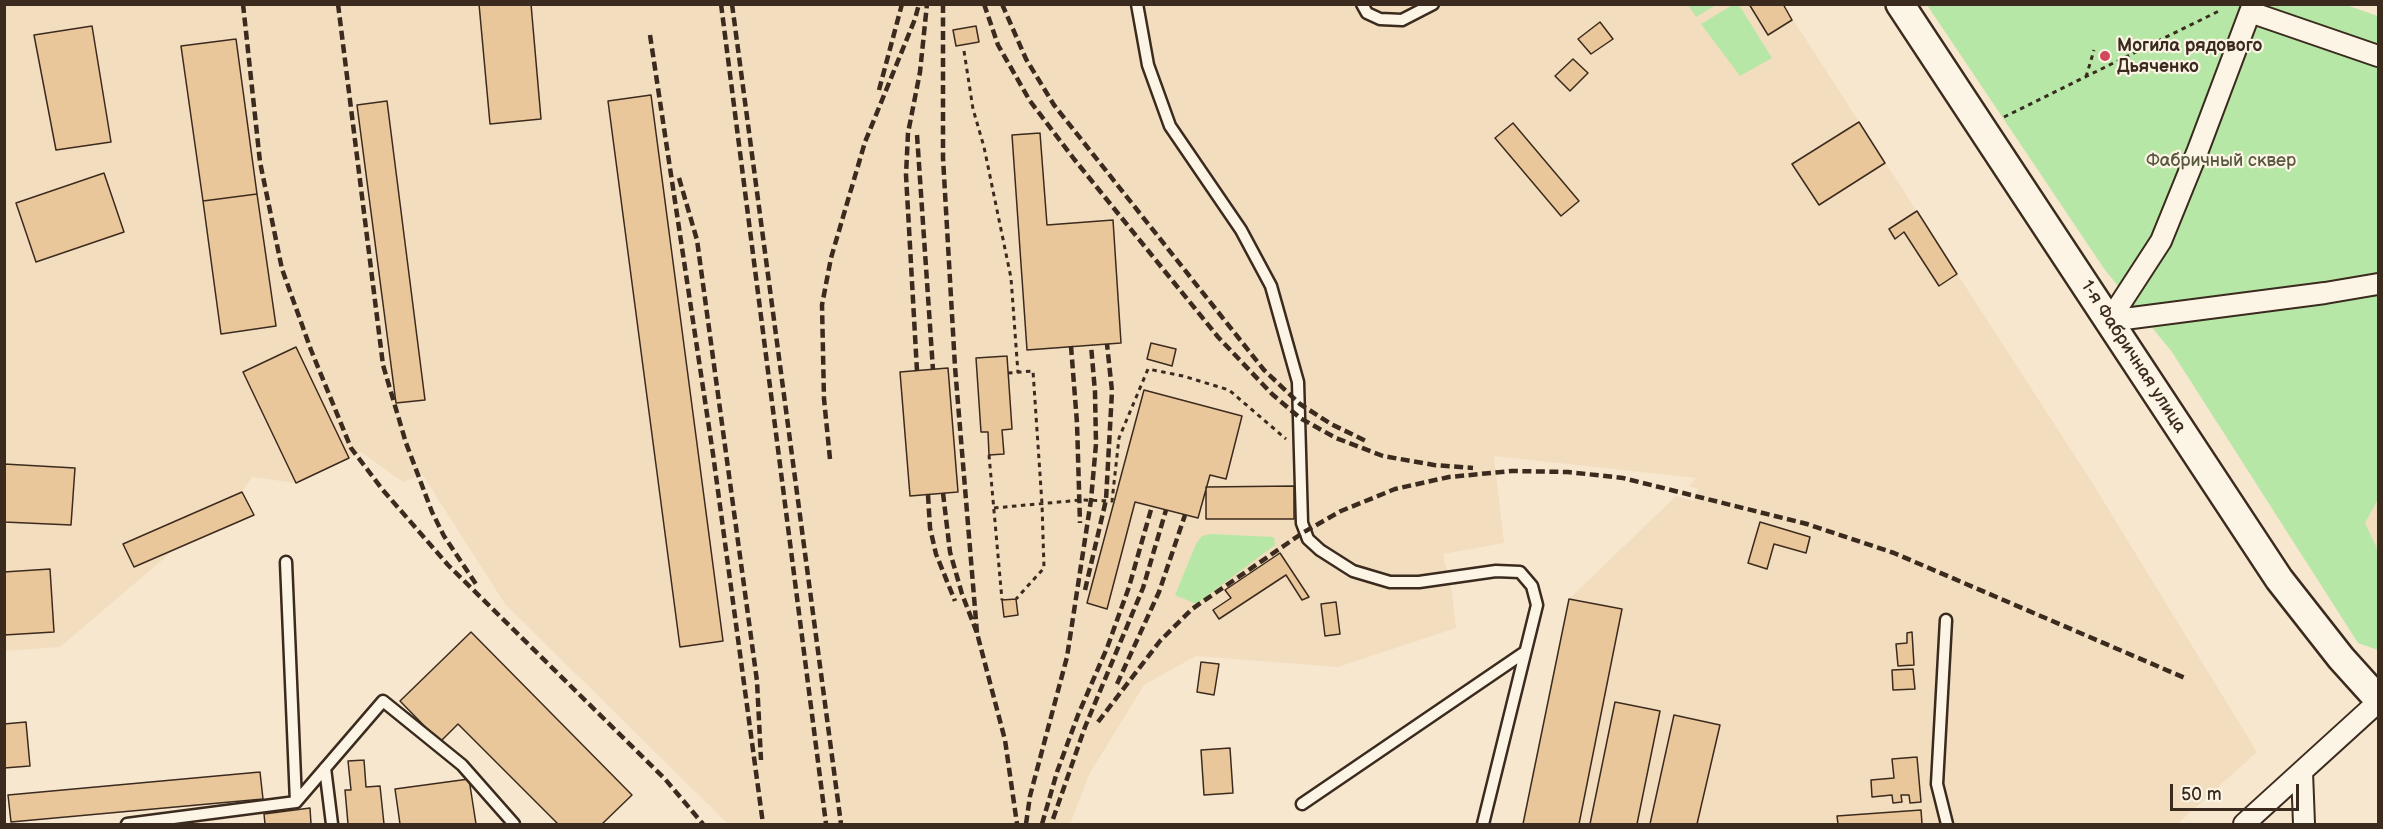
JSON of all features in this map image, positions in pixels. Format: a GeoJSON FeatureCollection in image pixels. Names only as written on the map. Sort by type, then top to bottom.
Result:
{"type":"FeatureCollection","features":[{"type":"Feature","properties":{"kind":"main road","name":"1-я Фабричная улица"},"geometry":{"type":"LineString","coordinates":[[1900,4],[2279,579],[2341,658],[2379,701]]}},
{"type":"Feature","properties":{"kind":"street"},"geometry":{"type":"LineString","coordinates":[[2109,321],[2161,242],[2252,8],[2379,57]]}},
{"type":"Feature","properties":{"kind":"street"},"geometry":{"type":"LineString","coordinates":[[2109,321],[2379,284]]}},
{"type":"Feature","properties":{"kind":"street"},"geometry":{"type":"LineString","coordinates":[[2244,825],[2379,701]]}},
{"type":"Feature","properties":{"kind":"street"},"geometry":{"type":"LineString","coordinates":[[2302,772],[2304,825]]}},
{"type":"Feature","properties":{"kind":"lane"},"geometry":{"type":"LineString","coordinates":[[1137,4],[1148,65],[1170,126],[1241,230],[1271,286],[1298,382],[1302,524],[1308,539],[1353,571],[1390,582],[1419,582],[1496,571],[1520,572],[1532,586],[1537,605],[1483,825]]}},
{"type":"Feature","properties":{"kind":"lane"},"geometry":{"type":"LineString","coordinates":[[1362,4],[1367,13],[1380,19],[1402,20],[1433,4]]}},
{"type":"Feature","properties":{"kind":"lane"},"geometry":{"type":"LineString","coordinates":[[286,562],[296,802]]}},
{"type":"Feature","properties":{"kind":"lane"},"geometry":{"type":"LineString","coordinates":[[1946,620],[1937,784],[1947,825]]}},
{"type":"Feature","properties":{"kind":"lane"},"geometry":{"type":"LineString","coordinates":[[1302,804],[1526,652]]}},
{"type":"Feature","properties":{"kind":"lane"},"geometry":{"type":"LineString","coordinates":[[127,825],[296,802],[383,701],[462,765],[514,825]]}},
{"type":"Feature","properties":{"kind":"lane"},"geometry":{"type":"LineString","coordinates":[[325,768],[332,825]]}},
{"type":"Feature","properties":{"kind":"path"},"geometry":{"type":"LineString","coordinates":[[2004,117],[2221,10]]}},
{"type":"Feature","properties":{"kind":"path"},"geometry":{"type":"LineString","coordinates":[[2086,76],[2094,50]]}},
{"type":"Feature","properties":{"kind":"path"},"geometry":{"type":"LineString","coordinates":[[964,51],[974,109],[1011,278],[1018,373]]}},
{"type":"Feature","properties":{"kind":"path"},"geometry":{"type":"LineString","coordinates":[[994,508],[1081,500],[1112,501],[1119,438],[1148,369],[1184,376],[1229,390],[1300,449]]}},
{"type":"Feature","properties":{"kind":"path"},"geometry":{"type":"LineString","coordinates":[[1008,373],[1033,371],[1042,504],[1044,568],[1016,599]]}},
{"type":"Feature","properties":{"kind":"path"},"geometry":{"type":"LineString","coordinates":[[989,455],[1002,600]]}},
{"type":"Feature","properties":{"kind":"shaded area"},"geometry":{"type":"Polygon","coordinates":[[[1783,4],[2093,484],[2257,752],[2177,824],[1523,824],[1569,599],[1676,496],[1694,501],[1698,489],[1689,486],[1696,478],[1494,456],[1504,543],[1443,554],[1452,593],[1456,628],[1338,667],[1196,656],[1144,685],[1090,773],[1070,824],[728,824],[505,604],[422,474],[403,482],[361,452],[296,483],[252,477],[242,492],[60,647],[5,651],[5,5],[1783,4]]]}},
{"type":"Feature","properties":{"kind":"shaded area"},"geometry":{"type":"Polygon","coordinates":[[[2378,501],[2378,550],[2365,523],[2378,501]]]}},
{"type":"Feature","properties":{"kind":"green space"},"geometry":{"type":"Polygon","coordinates":[[[1734,4],[1739,5],[1772,58],[1740,76],[1701,24],[1734,4]]]}},
{"type":"Feature","properties":{"kind":"green space","name":"Фабричный сквер"},"geometry":{"type":"Polygon","coordinates":[[[2343,4],[2378,16],[2378,500],[2365,523],[2378,550],[2378,650],[2358,643],[2172,352],[2105,270],[1927,5],[2343,4]]]}},
{"type":"Feature","properties":{"kind":"green space"},"geometry":{"type":"Polygon","coordinates":[[[1688,5],[1716,5],[1696,17],[1688,5]]]}},
{"type":"Feature","properties":{"kind":"green space"},"geometry":{"type":"Polygon","coordinates":[[[1211,534],[1274,537],[1275,545],[1196,604],[1175,595],[1196,544],[1202,536],[1211,534]]]}},
{"type":"Feature","properties":{"kind":"building"},"geometry":{"type":"Polygon","coordinates":[[[479,4],[531,4],[541,119],[490,124],[479,4]]]}},
{"type":"Feature","properties":{"kind":"building"},"geometry":{"type":"Polygon","coordinates":[[[1749,4],[1783,4],[1792,20],[1768,35],[1749,4]]]}},
{"type":"Feature","properties":{"kind":"building"},"geometry":{"type":"Polygon","coordinates":[[[1600,22],[1613,39],[1591,54],[1578,39],[1600,22]]]}},
{"type":"Feature","properties":{"kind":"building"},"geometry":{"type":"Polygon","coordinates":[[[92,26],[111,142],[56,150],[34,35],[92,26]]]}},
{"type":"Feature","properties":{"kind":"building"},"geometry":{"type":"Polygon","coordinates":[[[976,26],[979,42],[956,46],[953,30],[976,26]]]}},
{"type":"Feature","properties":{"kind":"building"},"geometry":{"type":"Polygon","coordinates":[[[236,39],[257,194],[203,201],[181,46],[236,39]]]}},
{"type":"Feature","properties":{"kind":"building"},"geometry":{"type":"Polygon","coordinates":[[[1573,59],[1588,73],[1570,91],[1555,76],[1573,59]]]}},
{"type":"Feature","properties":{"kind":"building"},"geometry":{"type":"Polygon","coordinates":[[[651,95],[723,641],[680,647],[608,101],[651,95]]]}},
{"type":"Feature","properties":{"kind":"building"},"geometry":{"type":"Polygon","coordinates":[[[387,101],[425,400],[396,403],[357,105],[387,101]]]}},
{"type":"Feature","properties":{"kind":"building"},"geometry":{"type":"Polygon","coordinates":[[[1859,122],[1885,163],[1819,205],[1792,164],[1859,122]]]}},
{"type":"Feature","properties":{"kind":"building"},"geometry":{"type":"Polygon","coordinates":[[[1513,123],[1579,201],[1561,216],[1495,138],[1513,123]]]}},
{"type":"Feature","properties":{"kind":"building"},"geometry":{"type":"Polygon","coordinates":[[[1040,133],[1047,225],[1113,220],[1121,343],[1027,350],[1012,135],[1040,133]]]}},
{"type":"Feature","properties":{"kind":"building"},"geometry":{"type":"Polygon","coordinates":[[[104,173],[124,232],[36,262],[16,203],[104,173]]]}},
{"type":"Feature","properties":{"kind":"building"},"geometry":{"type":"Polygon","coordinates":[[[257,194],[276,326],[221,334],[203,201],[257,194]]]}},
{"type":"Feature","properties":{"kind":"building"},"geometry":{"type":"Polygon","coordinates":[[[1917,211],[1957,274],[1939,286],[1904,232],[1895,239],[1889,229],[1917,211]]]}},
{"type":"Feature","properties":{"kind":"building"},"geometry":{"type":"Polygon","coordinates":[[[1151,343],[1176,349],[1172,366],[1147,359],[1151,343]]]}},
{"type":"Feature","properties":{"kind":"building"},"geometry":{"type":"Polygon","coordinates":[[[296,347],[349,458],[296,483],[243,372],[296,347]]]}},
{"type":"Feature","properties":{"kind":"building"},"geometry":{"type":"Polygon","coordinates":[[[1007,356],[1012,429],[1002,430],[1004,454],[989,455],[988,432],[981,432],[976,358],[1007,356]]]}},
{"type":"Feature","properties":{"kind":"building"},"geometry":{"type":"Polygon","coordinates":[[[948,368],[958,492],[910,496],[900,372],[948,368]]]}},
{"type":"Feature","properties":{"kind":"building"},"geometry":{"type":"Polygon","coordinates":[[[1144,390],[1242,416],[1226,479],[1210,475],[1198,518],[1135,502],[1107,609],[1087,603],[1144,390]]]}},
{"type":"Feature","properties":{"kind":"building"},"geometry":{"type":"Polygon","coordinates":[[[4,464],[75,468],[71,525],[4,522],[4,464]]]}},
{"type":"Feature","properties":{"kind":"building"},"geometry":{"type":"Polygon","coordinates":[[[1294,486],[1294,519],[1206,519],[1206,487],[1294,486]]]}},
{"type":"Feature","properties":{"kind":"building"},"geometry":{"type":"Polygon","coordinates":[[[242,492],[254,515],[134,567],[123,544],[242,492]]]}},
{"type":"Feature","properties":{"kind":"building"},"geometry":{"type":"Polygon","coordinates":[[[1760,522],[1810,537],[1806,553],[1774,544],[1767,569],[1748,563],[1760,522]]]}},
{"type":"Feature","properties":{"kind":"building"},"geometry":{"type":"Polygon","coordinates":[[[1280,553],[1309,597],[1302,600],[1286,575],[1219,619],[1213,610],[1231,598],[1225,590],[1280,553]]]}},
{"type":"Feature","properties":{"kind":"building"},"geometry":{"type":"Polygon","coordinates":[[[50,569],[54,632],[4,635],[4,572],[50,569]]]}},
{"type":"Feature","properties":{"kind":"building"},"geometry":{"type":"Polygon","coordinates":[[[1016,599],[1018,615],[1004,617],[1002,600],[1016,599]]]}},
{"type":"Feature","properties":{"kind":"building"},"geometry":{"type":"Polygon","coordinates":[[[1569,599],[1622,609],[1579,824],[1523,824],[1569,599]]]}},
{"type":"Feature","properties":{"kind":"building"},"geometry":{"type":"Polygon","coordinates":[[[1336,602],[1340,634],[1325,636],[1321,604],[1336,602]]]}},
{"type":"Feature","properties":{"kind":"building"},"geometry":{"type":"Polygon","coordinates":[[[471,632],[632,795],[602,824],[558,824],[458,724],[440,742],[400,701],[471,632]]]}},
{"type":"Feature","properties":{"kind":"building"},"geometry":{"type":"Polygon","coordinates":[[[1912,632],[1914,665],[1898,666],[1896,644],[1907,643],[1907,633],[1912,632]]]}},
{"type":"Feature","properties":{"kind":"building"},"geometry":{"type":"Polygon","coordinates":[[[1201,662],[1219,664],[1214,695],[1197,692],[1201,662]]]}},
{"type":"Feature","properties":{"kind":"building"},"geometry":{"type":"Polygon","coordinates":[[[1913,669],[1915,689],[1893,690],[1892,670],[1913,669]]]}},
{"type":"Feature","properties":{"kind":"building"},"geometry":{"type":"Polygon","coordinates":[[[1615,702],[1660,711],[1637,824],[1590,824],[1615,702]]]}},
{"type":"Feature","properties":{"kind":"building"},"geometry":{"type":"Polygon","coordinates":[[[1674,715],[1720,725],[1697,824],[1650,824],[1674,715]]]}},
{"type":"Feature","properties":{"kind":"building"},"geometry":{"type":"Polygon","coordinates":[[[26,722],[30,766],[4,768],[4,724],[26,722]]]}},
{"type":"Feature","properties":{"kind":"building"},"geometry":{"type":"Polygon","coordinates":[[[1230,748],[1233,793],[1204,795],[1201,750],[1230,748]]]}},
{"type":"Feature","properties":{"kind":"building"},"geometry":{"type":"Polygon","coordinates":[[[1917,757],[1921,802],[1910,803],[1909,795],[1901,795],[1902,802],[1893,803],[1892,795],[1872,797],[1871,780],[1894,778],[1892,759],[1917,757]]]}},
{"type":"Feature","properties":{"kind":"building"},"geometry":{"type":"Polygon","coordinates":[[[364,760],[366,787],[380,786],[384,824],[348,824],[345,790],[351,790],[348,761],[364,760]]]}},
{"type":"Feature","properties":{"kind":"building"},"geometry":{"type":"Polygon","coordinates":[[[260,772],[263,799],[11,822],[8,795],[260,772]]]}},
{"type":"Feature","properties":{"kind":"building"},"geometry":{"type":"Polygon","coordinates":[[[469,779],[476,824],[400,824],[395,789],[469,779]]]}},
{"type":"Feature","properties":{"kind":"building"},"geometry":{"type":"Polygon","coordinates":[[[310,808],[311,824],[265,824],[264,814],[310,808]]]}},
{"type":"Feature","properties":{"kind":"building"},"geometry":{"type":"Polygon","coordinates":[[[1921,810],[1922,824],[1838,824],[1837,816],[1921,810]]]}},
{"type":"Feature","properties":{"kind":"railway"},"geometry":{"type":"LineString","coordinates":[[243,4],[260,162],[282,269],[311,350],[351,448],[382,489],[448,565],[665,779],[703,824]]}},
{"type":"Feature","properties":{"kind":"railway"},"geometry":{"type":"LineString","coordinates":[[338,4],[383,365],[406,443],[432,512],[444,536],[476,584]]}},
{"type":"Feature","properties":{"kind":"railway"},"geometry":{"type":"LineString","coordinates":[[721,4],[826,824]]}},
{"type":"Feature","properties":{"kind":"railway"},"geometry":{"type":"LineString","coordinates":[[732,4],[841,824]]}},
{"type":"Feature","properties":{"kind":"railway"},"geometry":{"type":"LineString","coordinates":[[879,90],[902,4]]}},
{"type":"Feature","properties":{"kind":"railway"},"geometry":{"type":"LineString","coordinates":[[830,459],[824,399],[822,305],[831,258],[865,142],[919,4]]}},
{"type":"Feature","properties":{"kind":"railway"},"geometry":{"type":"LineString","coordinates":[[917,371],[906,175],[908,133],[920,72],[927,4]]}},
{"type":"Feature","properties":{"kind":"railway"},"geometry":{"type":"LineString","coordinates":[[943,4],[943,158],[955,367],[977,633]]}},
{"type":"Feature","properties":{"kind":"railway"},"geometry":{"type":"LineString","coordinates":[[984,4],[998,45],[1030,101],[1218,337],[1272,394],[1300,418],[1336,438],[1383,456],[1434,465],[1473,468]]}},
{"type":"Feature","properties":{"kind":"railway"},"geometry":{"type":"LineString","coordinates":[[1002,4],[1026,59],[1054,105],[1264,370],[1300,404],[1331,424],[1366,441]]}},
{"type":"Feature","properties":{"kind":"railway"},"geometry":{"type":"LineString","coordinates":[[650,35],[713,454],[763,824]]}},
{"type":"Feature","properties":{"kind":"railway"},"geometry":{"type":"LineString","coordinates":[[917,135],[933,370]]}},
{"type":"Feature","properties":{"kind":"railway"},"geometry":{"type":"LineString","coordinates":[[679,178],[697,240],[757,681],[761,760]]}},
{"type":"Feature","properties":{"kind":"railway"},"geometry":{"type":"LineString","coordinates":[[1085,590],[1106,500],[1112,391],[1107,344]]}},
{"type":"Feature","properties":{"kind":"railway"},"geometry":{"type":"LineString","coordinates":[[1026,824],[1030,796],[1067,657],[1091,500],[1096,444],[1091,345]]}},
{"type":"Feature","properties":{"kind":"railway"},"geometry":{"type":"LineString","coordinates":[[1071,346],[1077,423],[1080,523]]}},
{"type":"Feature","properties":{"kind":"railway"},"geometry":{"type":"LineString","coordinates":[[1098,722],[1160,641],[1192,609],[1304,532],[1341,511],[1395,489],[1449,477],[1512,471],[1568,472],[1623,478],[1807,524],[1894,553],[2185,678]]}},
{"type":"Feature","properties":{"kind":"railway"},"geometry":{"type":"LineString","coordinates":[[943,493],[950,552],[962,594],[977,633],[1005,740],[1017,824]]}},
{"type":"Feature","properties":{"kind":"railway"},"geometry":{"type":"LineString","coordinates":[[928,495],[930,528],[936,554],[955,601]]}},
{"type":"Feature","properties":{"kind":"railway"},"geometry":{"type":"LineString","coordinates":[[1042,824],[1057,772],[1129,587],[1152,506]]}},
{"type":"Feature","properties":{"kind":"railway"},"geometry":{"type":"LineString","coordinates":[[1053,819],[1085,727],[1143,588],[1166,510]]}},
{"type":"Feature","properties":{"kind":"railway"},"geometry":{"type":"LineString","coordinates":[[1117,684],[1159,592],[1185,515]]}},
{"type":"Feature","properties":{"kind":"place","name":"Могила рядового Дьяченко"},"geometry":{"type":"Point","coordinates":[2105,56]}}]}
